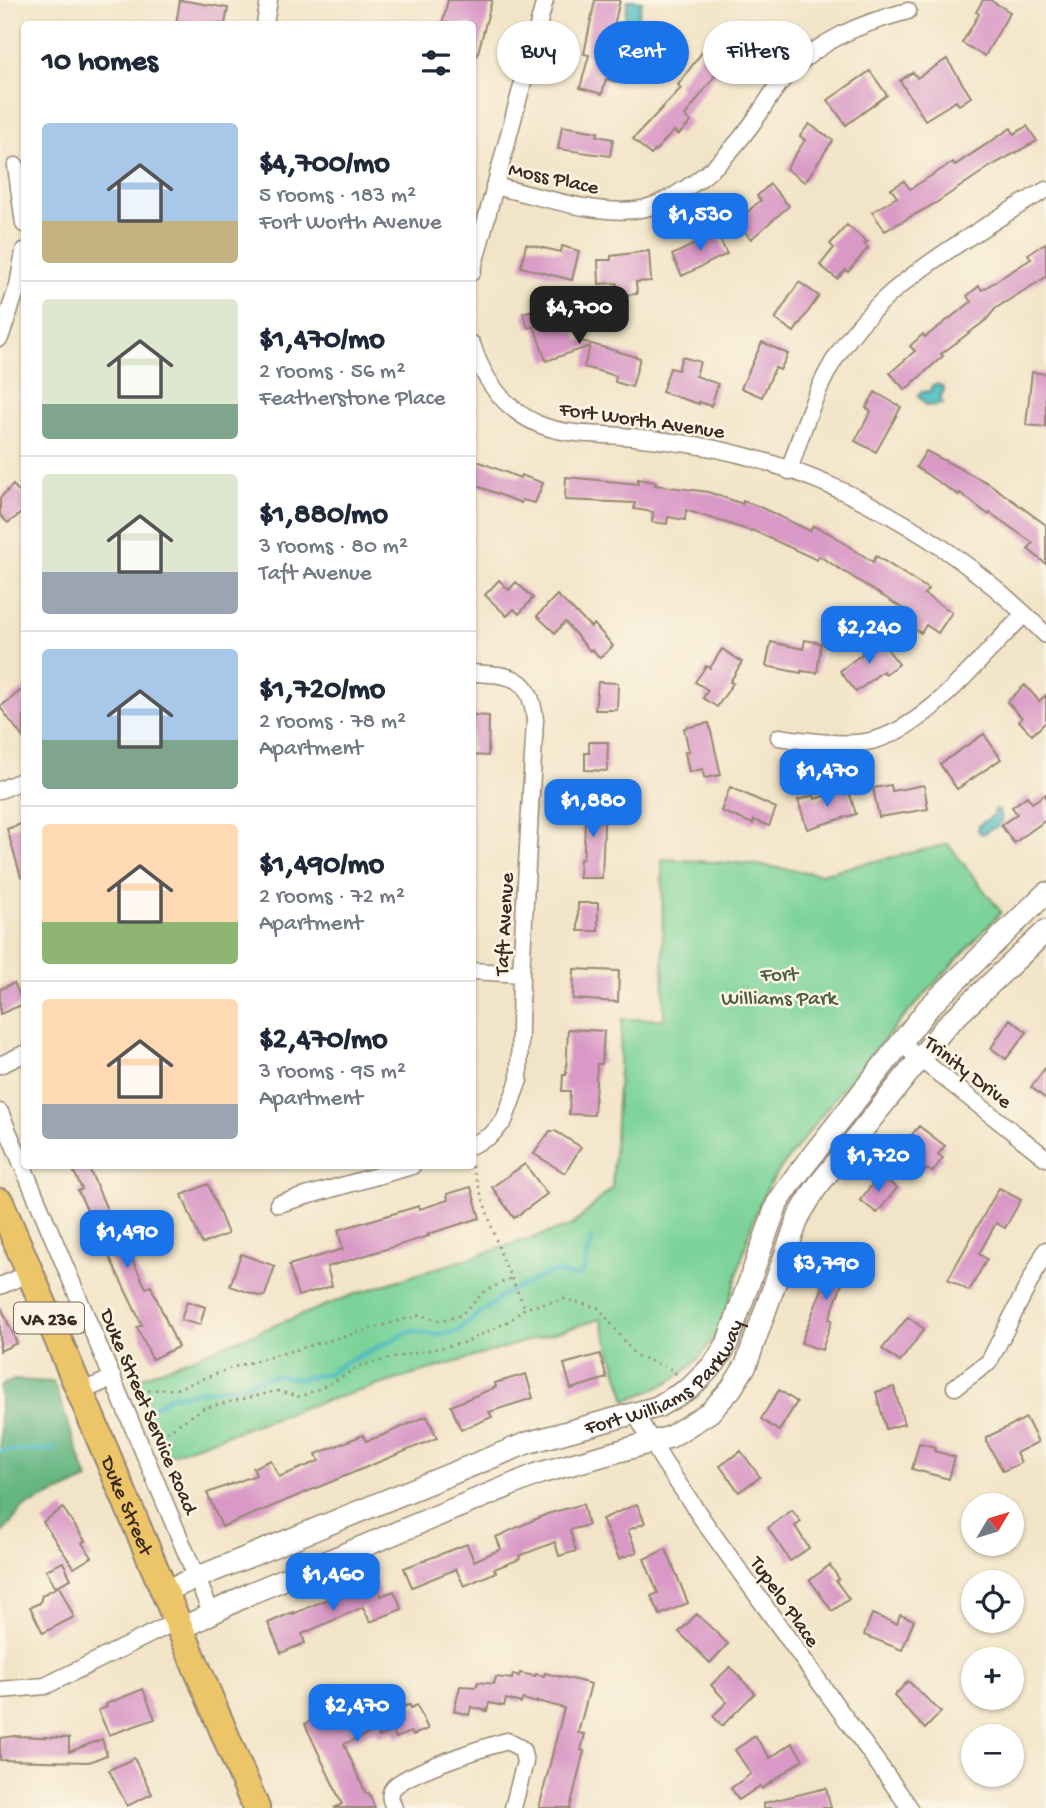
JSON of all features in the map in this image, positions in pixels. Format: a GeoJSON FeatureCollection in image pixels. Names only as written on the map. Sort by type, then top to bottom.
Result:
{"type":"FeatureCollection","features":[{"type":"Feature","properties":{"kind":"main road","name":"Duke Street"},"geometry":{"type":"LineString","coordinates":[[0,1202],[256,1808]]}},
{"type":"Feature","properties":{"kind":"street"},"geometry":{"type":"LineString","coordinates":[[266,21],[269,0]]}},
{"type":"Feature","properties":{"kind":"street"},"geometry":{"type":"LineString","coordinates":[[476,256],[545,0]]}},
{"type":"Feature","properties":{"kind":"street","name":"Moss Place"},"geometry":{"type":"LineString","coordinates":[[494,186],[608,210],[640,209],[666,200],[711,171],[727,157],[774,91],[803,60],[844,32],[867,22],[908,11]]}},
{"type":"Feature","properties":{"kind":"street"},"geometry":{"type":"LineString","coordinates":[[14,166],[21,207]]}},
{"type":"Feature","properties":{"kind":"street"},"geometry":{"type":"LineString","coordinates":[[789,471],[821,384],[847,341],[873,309],[909,276],[1019,204],[1046,190]]}},
{"type":"Feature","properties":{"kind":"street"},"geometry":{"type":"LineString","coordinates":[[0,338],[18,286],[21,268]]}},
{"type":"Feature","properties":{"kind":"street","name":"Fort Worth Avenue"},"geometry":{"type":"LineString","coordinates":[[476,354],[485,378],[495,392],[539,424],[562,431],[700,446],[760,461],[855,496],[918,532],[963,562],[1046,635]]}},
{"type":"Feature","properties":{"kind":"street"},"geometry":{"type":"LineString","coordinates":[[779,737],[863,743],[914,722],[1024,615]]}},
{"type":"Feature","properties":{"kind":"street","name":"Taft Avenue"},"geometry":{"type":"LineString","coordinates":[[476,673],[508,675],[519,680],[531,697],[535,720],[521,974],[520,1058],[516,1094],[504,1121],[490,1136],[476,1143]]}},
{"type":"Feature","properties":{"kind":"street"},"geometry":{"type":"LineString","coordinates":[[0,790],[21,781]]}},
{"type":"Feature","properties":{"kind":"street","name":"Fort Williams Parkway"},"geometry":{"type":"LineString","coordinates":[[164,1591],[527,1443],[657,1407],[690,1388],[714,1364],[727,1344],[777,1204],[793,1180],[929,1007],[1046,893]]}},
{"type":"Feature","properties":{"kind":"street","name":"Fort Williams Parkway"},"geometry":{"type":"LineString","coordinates":[[179,1625],[263,1587],[540,1473],[670,1437],[710,1412],[731,1389],[746,1365],[799,1216],[816,1188],[946,1026],[1045,933]]}},
{"type":"Feature","properties":{"kind":"street"},"geometry":{"type":"LineString","coordinates":[[476,971],[521,974]]}},
{"type":"Feature","properties":{"kind":"street","name":"Trinity Drive"},"geometry":{"type":"LineString","coordinates":[[900,1043],[1046,1158]]}},
{"type":"Feature","properties":{"kind":"street"},"geometry":{"type":"LineString","coordinates":[[0,1065],[21,1055]]}},
{"type":"Feature","properties":{"kind":"street","name":"Duke Street Service Road"},"geometry":{"type":"LineString","coordinates":[[0,1112],[21,1161]]}},
{"type":"Feature","properties":{"kind":"street","name":"Duke Street Service Road"},"geometry":{"type":"LineString","coordinates":[[24,1169],[211,1612]]}},
{"type":"Feature","properties":{"kind":"street"},"geometry":{"type":"LineString","coordinates":[[278,1203],[401,1169]]}},
{"type":"Feature","properties":{"kind":"street"},"geometry":{"type":"LineString","coordinates":[[955,1387],[989,1362],[1046,1250]]}},
{"type":"Feature","properties":{"kind":"street"},"geometry":{"type":"LineString","coordinates":[[0,1286],[30,1273]]}},
{"type":"Feature","properties":{"kind":"street"},"geometry":{"type":"LineString","coordinates":[[80,1392],[113,1378]]}},
{"type":"Feature","properties":{"kind":"street","name":"Tupelo Place"},"geometry":{"type":"LineString","coordinates":[[635,1413],[783,1634],[910,1808]]}},
{"type":"Feature","properties":{"kind":"street"},"geometry":{"type":"LineString","coordinates":[[0,1690],[45,1686],[179,1625]]}},
{"type":"Feature","properties":{"kind":"street"},"geometry":{"type":"LineString","coordinates":[[394,1808],[390,1798],[392,1788],[408,1777],[508,1741],[522,1749],[525,1762],[513,1808]]}},
{"type":"Feature","properties":{"kind":"path"},"geometry":{"type":"LineString","coordinates":[[473,1169],[502,1258],[525,1307]]}},
{"type":"Feature","properties":{"kind":"path"},"geometry":{"type":"LineString","coordinates":[[123,1400],[151,1390],[176,1389],[234,1367],[420,1315],[442,1321],[461,1315],[484,1292],[511,1278]]}},
{"type":"Feature","properties":{"kind":"path"},"geometry":{"type":"LineString","coordinates":[[143,1447],[204,1408],[277,1391],[300,1397],[361,1365],[466,1342],[511,1320],[525,1307],[565,1299],[599,1308],[635,1355],[671,1369],[690,1388]]}},
{"type":"Feature","properties":{"kind":"green space","name":"Fort Williams Park"},"geometry":{"type":"Polygon","coordinates":[[[948,844],[1001,912],[876,1049],[828,1106],[768,1187],[750,1229],[722,1320],[699,1358],[683,1373],[656,1389],[626,1400],[601,1319],[305,1407],[166,1456],[132,1381],[355,1294],[573,1225],[612,1188],[622,1019],[664,1019],[662,859],[751,864],[820,874],[948,844]]]}},
{"type":"Feature","properties":{"kind":"green space"},"geometry":{"type":"Polygon","coordinates":[[[14,1380],[53,1382],[88,1480],[24,1507],[0,1536],[0,1386],[14,1380]]]}},
{"type":"Feature","properties":{"kind":"water"},"geometry":{"type":"Polygon","coordinates":[[[628,0],[642,1],[638,18],[633,21],[625,19],[628,0]]]}},
{"type":"Feature","properties":{"kind":"water"},"geometry":{"type":"Polygon","coordinates":[[[936,384],[944,390],[940,399],[943,404],[927,406],[918,395],[930,391],[932,385],[936,384]]]}},
{"type":"Feature","properties":{"kind":"water"},"geometry":{"type":"Polygon","coordinates":[[[995,810],[999,810],[1002,818],[998,827],[984,834],[978,832],[979,825],[994,815],[995,810]]]}},
{"type":"Feature","properties":{"kind":"building"},"geometry":{"type":"Polygon","coordinates":[[[180,0],[228,8],[226,21],[176,21],[180,0]]]}},
{"type":"Feature","properties":{"kind":"building"},"geometry":{"type":"Polygon","coordinates":[[[448,0],[492,0],[477,56],[476,21],[443,21],[448,0]]]}},
{"type":"Feature","properties":{"kind":"building"},"geometry":{"type":"Polygon","coordinates":[[[595,0],[620,0],[615,21],[594,21],[594,84],[605,84],[602,94],[580,88],[589,55],[584,54],[595,0]]]}},
{"type":"Feature","properties":{"kind":"building"},"geometry":{"type":"Polygon","coordinates":[[[983,0],[990,0],[1010,12],[985,56],[962,43],[979,14],[976,12],[983,0]]]}},
{"type":"Feature","properties":{"kind":"building"},"geometry":{"type":"Polygon","coordinates":[[[703,51],[703,84],[709,84],[685,116],[691,122],[678,135],[674,131],[651,155],[633,139],[681,88],[679,84],[689,84],[689,70],[703,51]]]}},
{"type":"Feature","properties":{"kind":"building"},"geometry":{"type":"Polygon","coordinates":[[[947,59],[971,97],[959,105],[956,101],[925,120],[900,81],[913,72],[917,78],[947,59]]]}},
{"type":"Feature","properties":{"kind":"building"},"geometry":{"type":"Polygon","coordinates":[[[870,71],[887,95],[846,125],[828,100],[870,71]]]}},
{"type":"Feature","properties":{"kind":"building"},"geometry":{"type":"Polygon","coordinates":[[[809,124],[833,140],[805,182],[786,169],[805,140],[800,136],[809,124]]]}},
{"type":"Feature","properties":{"kind":"building"},"geometry":{"type":"Polygon","coordinates":[[[562,126],[598,132],[597,136],[613,139],[610,156],[558,149],[562,126]]]}},
{"type":"Feature","properties":{"kind":"building"},"geometry":{"type":"Polygon","coordinates":[[[1027,126],[1037,141],[991,166],[936,203],[885,231],[872,212],[897,197],[891,189],[904,181],[910,189],[953,162],[955,165],[1011,128],[1014,134],[1027,126]]]}},
{"type":"Feature","properties":{"kind":"building"},"geometry":{"type":"Polygon","coordinates":[[[770,184],[789,206],[751,239],[736,222],[761,200],[757,196],[770,184]]]}},
{"type":"Feature","properties":{"kind":"building"},"geometry":{"type":"Polygon","coordinates":[[[847,225],[867,242],[864,244],[868,248],[848,272],[846,270],[837,279],[820,265],[834,248],[830,244],[847,225]]]}},
{"type":"Feature","properties":{"kind":"building"},"geometry":{"type":"Polygon","coordinates":[[[714,228],[727,254],[682,276],[672,255],[701,241],[699,236],[714,228]]]}},
{"type":"Feature","properties":{"kind":"building"},"geometry":{"type":"Polygon","coordinates":[[[1046,243],[1046,277],[996,308],[986,320],[941,354],[943,356],[905,390],[890,373],[915,351],[910,346],[923,334],[925,337],[971,302],[967,296],[979,286],[982,290],[1031,259],[1028,254],[1046,243]]]}},
{"type":"Feature","properties":{"kind":"building"},"geometry":{"type":"Polygon","coordinates":[[[526,244],[561,252],[562,246],[579,251],[572,280],[521,267],[526,244]]]}},
{"type":"Feature","properties":{"kind":"building"},"geometry":{"type":"Polygon","coordinates":[[[649,251],[651,281],[636,282],[637,294],[617,295],[617,283],[599,284],[598,260],[611,260],[611,256],[649,251]]]}},
{"type":"Feature","properties":{"kind":"building"},"geometry":{"type":"Polygon","coordinates":[[[799,282],[819,296],[794,332],[775,319],[799,282]]]}},
{"type":"Feature","properties":{"kind":"building"},"geometry":{"type":"Polygon","coordinates":[[[553,304],[559,323],[571,319],[578,340],[640,358],[632,387],[615,382],[616,376],[584,367],[590,346],[546,361],[534,326],[528,328],[523,313],[553,304]]]}},
{"type":"Feature","properties":{"kind":"building"},"geometry":{"type":"Polygon","coordinates":[[[762,342],[788,354],[780,370],[775,368],[762,397],[741,388],[762,342]]]}},
{"type":"Feature","properties":{"kind":"building"},"geometry":{"type":"Polygon","coordinates":[[[682,357],[700,362],[696,376],[718,384],[711,406],[662,392],[670,368],[678,370],[682,357]]]}},
{"type":"Feature","properties":{"kind":"building"},"geometry":{"type":"Polygon","coordinates":[[[1032,372],[1046,374],[1046,427],[1026,425],[1032,372]]]}},
{"type":"Feature","properties":{"kind":"building"},"geometry":{"type":"Polygon","coordinates":[[[875,392],[901,407],[876,452],[855,441],[871,411],[866,408],[875,392]]]}},
{"type":"Feature","properties":{"kind":"building"},"geometry":{"type":"Polygon","coordinates":[[[926,451],[990,484],[1046,525],[1046,564],[1028,549],[1033,543],[960,493],[959,495],[916,467],[926,451]]]}},
{"type":"Feature","properties":{"kind":"building"},"geometry":{"type":"Polygon","coordinates":[[[476,461],[520,478],[521,475],[543,483],[535,503],[522,500],[521,503],[476,486],[476,461]]]}},
{"type":"Feature","properties":{"kind":"building"},"geometry":{"type":"Polygon","coordinates":[[[566,477],[638,484],[638,479],[656,482],[655,485],[708,492],[743,504],[743,501],[810,531],[813,526],[829,533],[873,562],[876,556],[928,589],[924,594],[952,612],[938,633],[926,625],[921,633],[907,624],[913,615],[819,556],[817,560],[752,530],[686,510],[685,520],[668,517],[667,524],[652,522],[653,512],[634,509],[635,503],[565,500],[566,477]]]}},
{"type":"Feature","properties":{"kind":"building"},"geometry":{"type":"Polygon","coordinates":[[[13,485],[21,494],[21,513],[8,523],[0,515],[0,498],[13,485]]]}},
{"type":"Feature","properties":{"kind":"building"},"geometry":{"type":"Polygon","coordinates":[[[499,580],[509,590],[516,582],[533,598],[519,614],[514,609],[507,616],[485,595],[499,580]]]}},
{"type":"Feature","properties":{"kind":"building"},"geometry":{"type":"Polygon","coordinates":[[[557,595],[591,627],[594,624],[613,646],[600,658],[592,649],[590,651],[565,622],[555,633],[537,616],[557,595]]]}},
{"type":"Feature","properties":{"kind":"building"},"geometry":{"type":"Polygon","coordinates":[[[805,640],[821,643],[817,673],[801,673],[766,666],[771,642],[803,649],[805,640]]]}},
{"type":"Feature","properties":{"kind":"building"},"geometry":{"type":"Polygon","coordinates":[[[880,640],[899,664],[885,674],[883,671],[856,692],[840,671],[880,640]]]}},
{"type":"Feature","properties":{"kind":"building"},"geometry":{"type":"Polygon","coordinates":[[[722,649],[742,662],[730,682],[733,683],[717,707],[703,698],[708,690],[695,682],[706,666],[710,668],[722,649]]]}},
{"type":"Feature","properties":{"kind":"building"},"geometry":{"type":"Polygon","coordinates":[[[598,682],[618,683],[617,710],[595,710],[598,682]]]}},
{"type":"Feature","properties":{"kind":"building"},"geometry":{"type":"Polygon","coordinates":[[[1025,685],[1039,701],[1046,695],[1046,722],[1032,735],[1019,721],[1022,718],[1007,702],[1025,685]]]}},
{"type":"Feature","properties":{"kind":"building"},"geometry":{"type":"Polygon","coordinates":[[[21,690],[21,735],[0,707],[21,690]]]}},
{"type":"Feature","properties":{"kind":"building"},"geometry":{"type":"Polygon","coordinates":[[[476,715],[489,716],[488,756],[476,755],[476,715]]]}},
{"type":"Feature","properties":{"kind":"building"},"geometry":{"type":"Polygon","coordinates":[[[709,723],[721,775],[704,778],[703,769],[689,772],[685,752],[689,751],[684,728],[709,723]]]}},
{"type":"Feature","properties":{"kind":"building"},"geometry":{"type":"Polygon","coordinates":[[[984,734],[1001,759],[957,789],[940,764],[984,734]]]}},
{"type":"Feature","properties":{"kind":"building"},"geometry":{"type":"Polygon","coordinates":[[[589,742],[608,742],[607,771],[585,770],[585,753],[589,753],[589,742]]]}},
{"type":"Feature","properties":{"kind":"building"},"geometry":{"type":"Polygon","coordinates":[[[891,785],[892,791],[924,785],[928,809],[879,817],[873,788],[891,785]]]}},
{"type":"Feature","properties":{"kind":"building"},"geometry":{"type":"Polygon","coordinates":[[[730,787],[776,808],[769,826],[754,820],[753,824],[721,811],[730,787]]]}},
{"type":"Feature","properties":{"kind":"building"},"geometry":{"type":"Polygon","coordinates":[[[848,789],[856,814],[807,829],[798,800],[814,795],[815,799],[848,789]]]}},
{"type":"Feature","properties":{"kind":"building"},"geometry":{"type":"Polygon","coordinates":[[[1046,794],[1046,820],[1014,843],[1001,825],[1017,814],[1012,807],[1027,796],[1032,803],[1046,794]]]}},
{"type":"Feature","properties":{"kind":"building"},"geometry":{"type":"Polygon","coordinates":[[[582,799],[605,800],[602,878],[579,878],[580,859],[583,859],[584,849],[585,817],[582,817],[582,799]]]}},
{"type":"Feature","properties":{"kind":"building"},"geometry":{"type":"Polygon","coordinates":[[[21,824],[21,877],[7,829],[21,824]]]}},
{"type":"Feature","properties":{"kind":"building"},"geometry":{"type":"Polygon","coordinates":[[[578,903],[598,903],[598,931],[578,931],[578,903]]]}},
{"type":"Feature","properties":{"kind":"building"},"geometry":{"type":"Polygon","coordinates":[[[574,969],[619,971],[618,1002],[573,999],[574,969]]]}},
{"type":"Feature","properties":{"kind":"building"},"geometry":{"type":"Polygon","coordinates":[[[14,983],[21,998],[21,1005],[0,1014],[0,989],[14,983]]]}},
{"type":"Feature","properties":{"kind":"building"},"geometry":{"type":"Polygon","coordinates":[[[1010,1019],[1027,1032],[1006,1059],[991,1048],[1010,1019]]]}},
{"type":"Feature","properties":{"kind":"building"},"geometry":{"type":"Polygon","coordinates":[[[568,1029],[604,1031],[602,1064],[597,1064],[594,1115],[569,1114],[570,1091],[562,1091],[563,1075],[566,1075],[568,1029]]]}},
{"type":"Feature","properties":{"kind":"building"},"geometry":{"type":"Polygon","coordinates":[[[1046,1067],[1046,1099],[1031,1087],[1046,1067]]]}},
{"type":"Feature","properties":{"kind":"building"},"geometry":{"type":"Polygon","coordinates":[[[919,1126],[945,1146],[938,1154],[943,1158],[932,1172],[927,1169],[925,1171],[899,1150],[919,1126]]]}},
{"type":"Feature","properties":{"kind":"building"},"geometry":{"type":"Polygon","coordinates":[[[550,1131],[555,1131],[581,1147],[565,1173],[534,1154],[550,1131]]]}},
{"type":"Feature","properties":{"kind":"building"},"geometry":{"type":"Polygon","coordinates":[[[525,1164],[547,1194],[514,1218],[492,1187],[525,1164]]]}},
{"type":"Feature","properties":{"kind":"building"},"geometry":{"type":"Polygon","coordinates":[[[72,1169],[89,1169],[123,1246],[125,1245],[146,1288],[151,1286],[178,1347],[152,1359],[137,1327],[142,1325],[78,1191],[82,1189],[72,1169]]]}},
{"type":"Feature","properties":{"kind":"building"},"geometry":{"type":"Polygon","coordinates":[[[880,1175],[897,1188],[877,1213],[860,1200],[880,1175]]]}},
{"type":"Feature","properties":{"kind":"building"},"geometry":{"type":"Polygon","coordinates":[[[208,1184],[228,1234],[202,1244],[182,1195],[208,1184]]]}},
{"type":"Feature","properties":{"kind":"building"},"geometry":{"type":"Polygon","coordinates":[[[471,1187],[480,1218],[327,1267],[332,1286],[298,1296],[289,1265],[343,1249],[338,1230],[448,1200],[447,1194],[471,1187]]]}},
{"type":"Feature","properties":{"kind":"building"},"geometry":{"type":"Polygon","coordinates":[[[999,1188],[1021,1200],[1005,1228],[996,1223],[979,1254],[987,1259],[969,1291],[948,1279],[999,1188]]]}},
{"type":"Feature","properties":{"kind":"building"},"geometry":{"type":"Polygon","coordinates":[[[831,1253],[851,1260],[829,1319],[832,1320],[822,1350],[801,1343],[823,1286],[821,1285],[831,1253]]]}},
{"type":"Feature","properties":{"kind":"building"},"geometry":{"type":"Polygon","coordinates":[[[241,1254],[275,1266],[262,1297],[230,1286],[241,1254]]]}},
{"type":"Feature","properties":{"kind":"building"},"geometry":{"type":"Polygon","coordinates":[[[187,1301],[205,1307],[200,1325],[181,1320],[187,1301]]]}},
{"type":"Feature","properties":{"kind":"building"},"geometry":{"type":"Polygon","coordinates":[[[0,1305],[17,1343],[0,1351],[0,1305]]]}},
{"type":"Feature","properties":{"kind":"building"},"geometry":{"type":"Polygon","coordinates":[[[908,1317],[924,1329],[900,1362],[882,1349],[908,1317]]]}},
{"type":"Feature","properties":{"kind":"building"},"geometry":{"type":"Polygon","coordinates":[[[600,1354],[607,1378],[571,1389],[564,1364],[600,1354]]]}},
{"type":"Feature","properties":{"kind":"building"},"geometry":{"type":"Polygon","coordinates":[[[526,1374],[533,1398],[489,1412],[492,1417],[461,1430],[451,1406],[496,1387],[495,1383],[526,1374]]]}},
{"type":"Feature","properties":{"kind":"building"},"geometry":{"type":"Polygon","coordinates":[[[894,1387],[904,1424],[886,1429],[876,1392],[894,1387]]]}},
{"type":"Feature","properties":{"kind":"building"},"geometry":{"type":"Polygon","coordinates":[[[779,1390],[797,1402],[779,1431],[761,1419],[779,1390]]]}},
{"type":"Feature","properties":{"kind":"building"},"geometry":{"type":"Polygon","coordinates":[[[427,1416],[437,1438],[222,1527],[207,1493],[256,1475],[253,1468],[271,1460],[279,1477],[319,1461],[316,1454],[363,1435],[366,1441],[381,1436],[427,1416]]]}},
{"type":"Feature","properties":{"kind":"building"},"geometry":{"type":"Polygon","coordinates":[[[1026,1418],[1038,1442],[1016,1453],[1021,1463],[1003,1471],[987,1443],[987,1437],[1026,1418]]]}},
{"type":"Feature","properties":{"kind":"building"},"geometry":{"type":"Polygon","coordinates":[[[919,1443],[955,1457],[949,1479],[912,1469],[919,1443]]]}},
{"type":"Feature","properties":{"kind":"building"},"geometry":{"type":"Polygon","coordinates":[[[741,1451],[760,1477],[739,1492],[720,1466],[741,1451]]]}},
{"type":"Feature","properties":{"kind":"building"},"geometry":{"type":"Polygon","coordinates":[[[583,1504],[588,1525],[570,1530],[576,1551],[559,1556],[555,1542],[519,1556],[520,1559],[494,1569],[496,1572],[464,1586],[456,1569],[412,1587],[404,1568],[467,1544],[474,1561],[501,1549],[496,1537],[547,1514],[583,1504]]]}},
{"type":"Feature","properties":{"kind":"building"},"geometry":{"type":"Polygon","coordinates":[[[637,1504],[645,1523],[628,1530],[637,1552],[619,1559],[602,1519],[637,1504]]]}},
{"type":"Feature","properties":{"kind":"building"},"geometry":{"type":"Polygon","coordinates":[[[63,1508],[85,1541],[82,1543],[92,1557],[74,1568],[43,1522],[63,1508]]]}},
{"type":"Feature","properties":{"kind":"building"},"geometry":{"type":"Polygon","coordinates":[[[792,1510],[801,1522],[795,1526],[809,1548],[790,1561],[768,1528],[792,1510]]]}},
{"type":"Feature","properties":{"kind":"building"},"geometry":{"type":"Polygon","coordinates":[[[666,1549],[688,1603],[660,1615],[651,1596],[658,1593],[644,1559],[666,1549]]]}},
{"type":"Feature","properties":{"kind":"building"},"geometry":{"type":"Polygon","coordinates":[[[63,1562],[71,1579],[55,1587],[46,1570],[63,1562]]]}},
{"type":"Feature","properties":{"kind":"building"},"geometry":{"type":"Polygon","coordinates":[[[830,1565],[839,1579],[836,1581],[849,1599],[832,1611],[810,1580],[830,1565]]]}},
{"type":"Feature","properties":{"kind":"building"},"geometry":{"type":"Polygon","coordinates":[[[374,1579],[381,1596],[394,1591],[402,1609],[370,1622],[363,1607],[302,1634],[305,1643],[281,1653],[268,1623],[374,1579]]]}},
{"type":"Feature","properties":{"kind":"building"},"geometry":{"type":"Polygon","coordinates":[[[59,1586],[74,1617],[43,1633],[30,1607],[40,1603],[42,1595],[59,1586]]]}},
{"type":"Feature","properties":{"kind":"building"},"geometry":{"type":"Polygon","coordinates":[[[697,1614],[728,1644],[710,1663],[679,1632],[697,1614]]]}},
{"type":"Feature","properties":{"kind":"building"},"geometry":{"type":"Polygon","coordinates":[[[872,1614],[897,1624],[900,1615],[914,1620],[902,1650],[864,1635],[872,1614]]]}},
{"type":"Feature","properties":{"kind":"building"},"geometry":{"type":"Polygon","coordinates":[[[730,1667],[755,1693],[722,1726],[713,1716],[727,1702],[711,1685],[730,1667]]]}},
{"type":"Feature","properties":{"kind":"building"},"geometry":{"type":"Polygon","coordinates":[[[520,1673],[544,1676],[545,1673],[591,1684],[578,1733],[585,1734],[581,1750],[584,1751],[570,1808],[539,1808],[564,1708],[537,1701],[523,1699],[521,1703],[506,1699],[504,1706],[489,1703],[487,1711],[471,1707],[469,1715],[454,1711],[460,1686],[476,1687],[478,1682],[494,1684],[496,1677],[512,1679],[513,1674],[519,1676],[520,1673]]]}},
{"type":"Feature","properties":{"kind":"building"},"geometry":{"type":"Polygon","coordinates":[[[908,1681],[941,1712],[925,1729],[894,1696],[908,1681]]]}},
{"type":"Feature","properties":{"kind":"building"},"geometry":{"type":"Polygon","coordinates":[[[143,1689],[155,1719],[109,1735],[98,1710],[143,1689]]]}},
{"type":"Feature","properties":{"kind":"building"},"geometry":{"type":"Polygon","coordinates":[[[410,1705],[411,1708],[417,1705],[428,1729],[396,1738],[393,1731],[379,1737],[376,1731],[344,1744],[375,1808],[334,1808],[342,1804],[305,1724],[320,1714],[342,1707],[343,1709],[349,1706],[351,1711],[366,1707],[368,1711],[383,1707],[385,1711],[410,1705]]]}},
{"type":"Feature","properties":{"kind":"building"},"geometry":{"type":"Polygon","coordinates":[[[755,1736],[770,1758],[792,1743],[803,1759],[762,1789],[760,1786],[739,1800],[731,1788],[751,1774],[735,1750],[755,1736]]]}},
{"type":"Feature","properties":{"kind":"building"},"geometry":{"type":"Polygon","coordinates":[[[0,1738],[69,1738],[69,1752],[102,1739],[107,1755],[89,1762],[0,1760],[0,1738]]]}},
{"type":"Feature","properties":{"kind":"building"},"geometry":{"type":"Polygon","coordinates":[[[134,1758],[152,1794],[127,1806],[109,1770],[134,1758]]]}},
{"type":"Feature","properties":{"kind":"building"},"geometry":{"type":"Polygon","coordinates":[[[826,1788],[831,1808],[764,1808],[764,1803],[826,1788]]]}},
{"type":"Feature","properties":{"kind":"waterway"},"geometry":{"type":"LineString","coordinates":[[154,1407],[171,1396],[241,1385],[275,1375],[298,1379],[329,1373],[411,1331],[437,1335],[456,1332],[505,1294],[540,1277],[556,1272],[575,1277],[583,1272],[592,1238]]}},
{"type":"Feature","properties":{"kind":"waterway"},"geometry":{"type":"LineString","coordinates":[[0,1451],[55,1449]]}}]}
